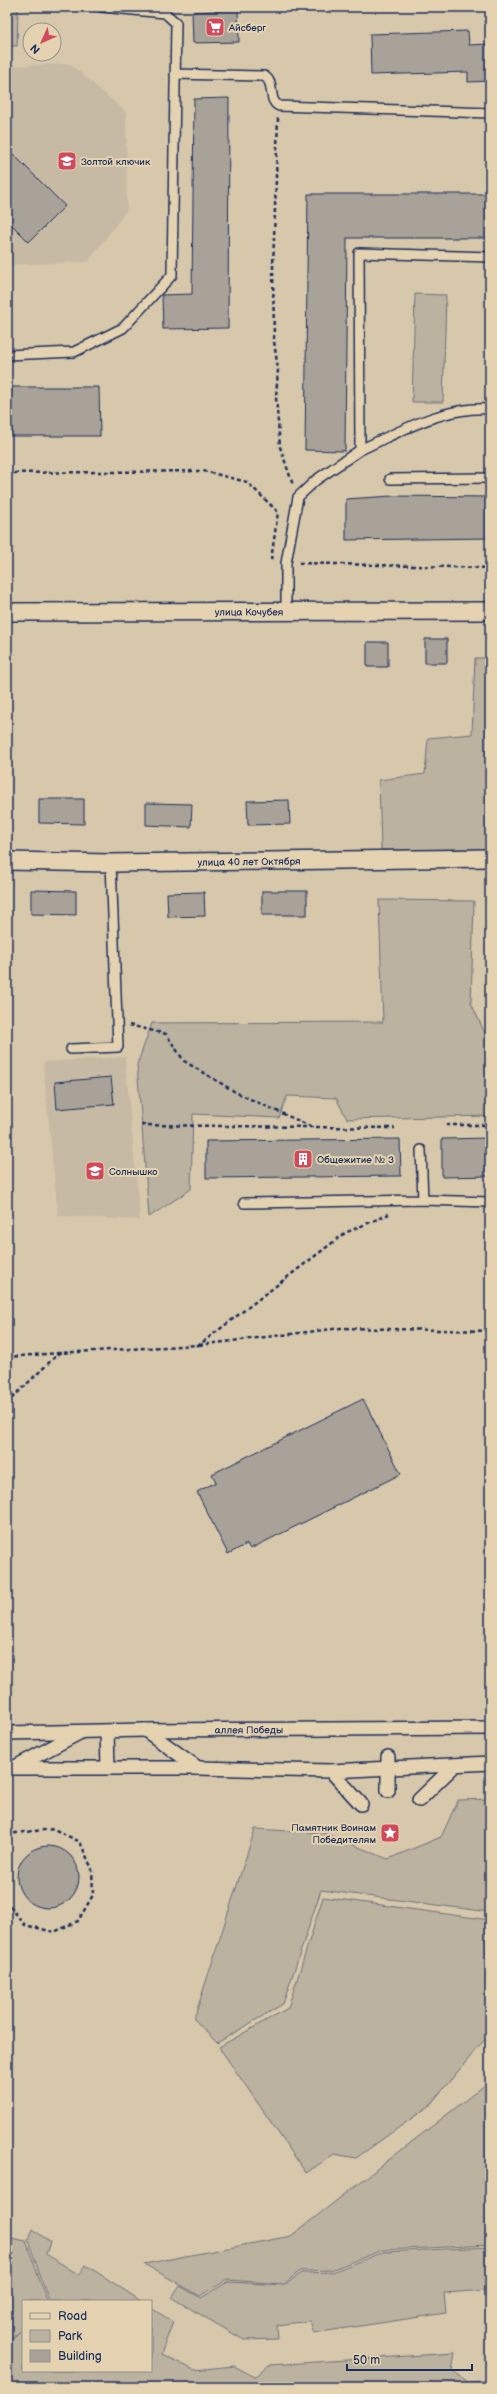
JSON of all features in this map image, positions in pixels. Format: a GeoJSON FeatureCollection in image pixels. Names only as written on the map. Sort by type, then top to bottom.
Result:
{"type":"FeatureCollection","features":[{"type":"Feature","properties":{"kind":"street","name":"улица Кочубея"},"geometry":{"type":"LineString","coordinates":[[7,612],[286,610],[490,612]]}},
{"type":"Feature","properties":{"kind":"street","name":"улица 40 лет Октября"},"geometry":{"type":"LineString","coordinates":[[7,861],[111,863],[490,858]]}},
{"type":"Feature","properties":{"kind":"street","name":"аллея Победы"},"geometry":{"type":"LineString","coordinates":[[7,1733],[145,1730],[490,1728]]}},
{"type":"Feature","properties":{"kind":"street"},"geometry":{"type":"LineString","coordinates":[[145,1730],[198,1768]]}},
{"type":"Feature","properties":{"kind":"street"},"geometry":{"type":"LineString","coordinates":[[10,1768],[80,1732]]}},
{"type":"Feature","properties":{"kind":"street"},"geometry":{"type":"LineString","coordinates":[[107,1732],[108,1767]]}},
{"type":"Feature","properties":{"kind":"street"},"geometry":{"type":"LineString","coordinates":[[10,1768],[108,1767],[331,1771],[388,1763],[455,1766],[490,1763]]}},
{"type":"Feature","properties":{"kind":"street"},"geometry":{"type":"LineString","coordinates":[[388,1763],[388,1791]]}},
{"type":"Feature","properties":{"kind":"street"},"geometry":{"type":"LineString","coordinates":[[419,1800],[455,1766]]}},
{"type":"Feature","properties":{"kind":"street"},"geometry":{"type":"LineString","coordinates":[[331,1771],[361,1804]]}},
{"type":"Feature","properties":{"kind":"lane"},"geometry":{"type":"LineString","coordinates":[[7,355],[74,352],[124,328],[172,275],[176,23],[165,13],[101,7]]}},
{"type":"Feature","properties":{"kind":"lane"},"geometry":{"type":"LineString","coordinates":[[175,74],[264,76],[272,83],[273,100],[278,106],[490,113]]}},
{"type":"Feature","properties":{"kind":"lane"},"geometry":{"type":"LineString","coordinates":[[360,450],[359,253],[490,257]]}},
{"type":"Feature","properties":{"kind":"lane"},"geometry":{"type":"LineString","coordinates":[[286,610],[286,563],[298,497],[316,480],[360,450],[429,418],[472,408],[490,409]]}},
{"type":"Feature","properties":{"kind":"lane"},"geometry":{"type":"LineString","coordinates":[[390,479],[490,478]]}},
{"type":"Feature","properties":{"kind":"lane"},"geometry":{"type":"LineString","coordinates":[[71,1050],[118,1047],[111,863]]}},
{"type":"Feature","properties":{"kind":"lane"},"geometry":{"type":"LineString","coordinates":[[421,1150],[423,1200]]}},
{"type":"Feature","properties":{"kind":"lane"},"geometry":{"type":"LineString","coordinates":[[244,1202],[423,1200],[490,1202]]}},
{"type":"Feature","properties":{"kind":"path"},"geometry":{"type":"LineString","coordinates":[[278,106],[273,267],[274,341],[278,370],[276,397],[280,447],[298,497]]}},
{"type":"Feature","properties":{"kind":"path"},"geometry":{"type":"LineString","coordinates":[[7,473],[204,471],[247,482],[278,512],[271,560],[286,563],[490,568]]}},
{"type":"Feature","properties":{"kind":"path"},"geometry":{"type":"LineString","coordinates":[[129,1025],[166,1034],[184,1061],[237,1093],[313,1127]]}},
{"type":"Feature","properties":{"kind":"path"},"geometry":{"type":"LineString","coordinates":[[141,1125],[395,1128]]}},
{"type":"Feature","properties":{"kind":"path"},"geometry":{"type":"LineString","coordinates":[[446,1126],[490,1125]]}},
{"type":"Feature","properties":{"kind":"path"},"geometry":{"type":"LineString","coordinates":[[199,1345],[345,1233],[394,1212]]}},
{"type":"Feature","properties":{"kind":"path"},"geometry":{"type":"LineString","coordinates":[[7,1356],[199,1345],[341,1328],[490,1331]]}},
{"type":"Feature","properties":{"kind":"path"},"geometry":{"type":"LineString","coordinates":[[7,1403],[59,1353]]}},
{"type":"Feature","properties":{"kind":"path"},"geometry":{"type":"LineString","coordinates":[[7,1834],[54,1829],[80,1842],[92,1869],[93,1895],[78,1921],[54,1932],[25,1925],[7,1903]]}},
{"type":"Feature","properties":{"kind":"shaded area","name":"Золтой ключик"},"geometry":{"type":"Polygon","coordinates":[[[70,64],[126,112],[127,210],[88,262],[7,265],[7,66],[70,64]]]}},
{"type":"Feature","properties":{"kind":"shaded area","name":"Солнышко"},"geometry":{"type":"Polygon","coordinates":[[[125,1057],[140,1220],[58,1216],[43,1062],[125,1057]]]}},
{"type":"Feature","properties":{"kind":"green space"},"geometry":{"type":"Polygon","coordinates":[[[7,9],[18,9],[17,46],[7,46],[7,9]]]}},
{"type":"Feature","properties":{"kind":"green space"},"geometry":{"type":"Polygon","coordinates":[[[415,294],[446,295],[443,402],[412,402],[415,294]]]}},
{"type":"Feature","properties":{"kind":"green space"},"geometry":{"type":"Polygon","coordinates":[[[475,658],[490,658],[490,849],[381,850],[379,780],[425,774],[428,738],[472,734],[475,658]]]}},
{"type":"Feature","properties":{"kind":"green space"},"geometry":{"type":"Polygon","coordinates":[[[379,900],[474,901],[471,1003],[490,1044],[490,1116],[347,1119],[336,1098],[287,1096],[279,1118],[193,1114],[191,1189],[149,1217],[137,1065],[152,1023],[383,1022],[379,900]]]}},
{"type":"Feature","properties":{"kind":"green space"},"geometry":{"type":"Polygon","coordinates":[[[490,1799],[490,1912],[321,1890],[283,2004],[217,2043],[194,2019],[255,1829],[324,1833],[388,1859],[441,1837],[458,1800],[490,1799]]]}},
{"type":"Feature","properties":{"kind":"green space"},"geometry":{"type":"Polygon","coordinates":[[[323,1897],[490,1920],[490,2033],[429,2106],[356,2158],[334,2154],[306,2173],[219,2047],[288,2008],[323,1897]]]}},
{"type":"Feature","properties":{"kind":"green space"},"geometry":{"type":"Polygon","coordinates":[[[490,2081],[490,2245],[382,2250],[331,2270],[300,2271],[284,2284],[227,2280],[200,2296],[144,2264],[291,2236],[490,2081]]]}},
{"type":"Feature","properties":{"kind":"green space"},"geometry":{"type":"Polygon","coordinates":[[[33,2229],[50,2242],[46,2254],[79,2275],[86,2265],[139,2300],[49,2300],[28,2240],[33,2229]]]}},
{"type":"Feature","properties":{"kind":"green space"},"geometry":{"type":"Polygon","coordinates":[[[7,2237],[26,2241],[47,2300],[22,2300],[22,2330],[7,2342],[7,2237]]]}},
{"type":"Feature","properties":{"kind":"green space"},"geometry":{"type":"Polygon","coordinates":[[[490,2247],[490,2297],[488,2290],[444,2293],[446,2313],[314,2333],[310,2321],[277,2325],[278,2339],[244,2340],[172,2298],[180,2286],[201,2298],[228,2282],[285,2285],[301,2273],[332,2272],[383,2252],[490,2247]]]}},
{"type":"Feature","properties":{"kind":"green space"},"geometry":{"type":"Polygon","coordinates":[[[152,2309],[173,2322],[161,2354],[194,2370],[234,2366],[255,2377],[269,2365],[455,2353],[452,2370],[468,2382],[490,2380],[490,2387],[7,2387],[7,2344],[22,2331],[22,2372],[152,2372],[152,2309]]]}},
{"type":"Feature","properties":{"kind":"building","name":"Айсберг"},"geometry":{"type":"Polygon","coordinates":[[[238,10],[239,42],[193,43],[192,12],[238,10]]]}},
{"type":"Feature","properties":{"kind":"building"},"geometry":{"type":"Polygon","coordinates":[[[468,31],[469,45],[490,44],[490,81],[468,82],[468,72],[371,75],[370,34],[468,31]]]}},
{"type":"Feature","properties":{"kind":"building"},"geometry":{"type":"Polygon","coordinates":[[[229,98],[228,328],[163,329],[162,295],[192,294],[194,99],[229,98]]]}},
{"type":"Feature","properties":{"kind":"building"},"geometry":{"type":"Polygon","coordinates":[[[7,148],[65,206],[29,242],[7,220],[7,148]]]}},
{"type":"Feature","properties":{"kind":"building"},"geometry":{"type":"Polygon","coordinates":[[[308,194],[490,194],[490,238],[347,238],[345,451],[305,450],[308,194]]]}},
{"type":"Feature","properties":{"kind":"building"},"geometry":{"type":"Polygon","coordinates":[[[7,387],[99,387],[100,436],[7,436],[7,387]]]}},
{"type":"Feature","properties":{"kind":"building"},"geometry":{"type":"Polygon","coordinates":[[[392,496],[490,497],[490,538],[346,540],[346,499],[392,496]]]}},
{"type":"Feature","properties":{"kind":"building"},"geometry":{"type":"Polygon","coordinates":[[[425,639],[447,639],[447,663],[425,663],[425,639]]]}},
{"type":"Feature","properties":{"kind":"building"},"geometry":{"type":"Polygon","coordinates":[[[367,642],[388,642],[388,667],[367,667],[367,642]]]}},
{"type":"Feature","properties":{"kind":"building"},"geometry":{"type":"Polygon","coordinates":[[[39,799],[84,799],[84,824],[39,823],[39,799]]]}},
{"type":"Feature","properties":{"kind":"building"},"geometry":{"type":"Polygon","coordinates":[[[289,800],[290,824],[248,825],[247,801],[289,800]]]}},
{"type":"Feature","properties":{"kind":"building"},"geometry":{"type":"Polygon","coordinates":[[[146,803],[192,804],[191,827],[146,825],[146,803]]]}},
{"type":"Feature","properties":{"kind":"building"},"geometry":{"type":"Polygon","coordinates":[[[31,890],[76,891],[76,915],[31,914],[31,890]]]}},
{"type":"Feature","properties":{"kind":"building"},"geometry":{"type":"Polygon","coordinates":[[[262,891],[307,891],[307,915],[262,915],[262,891]]]}},
{"type":"Feature","properties":{"kind":"building"},"geometry":{"type":"Polygon","coordinates":[[[204,892],[205,916],[168,917],[167,893],[204,892]]]}},
{"type":"Feature","properties":{"kind":"building"},"geometry":{"type":"Polygon","coordinates":[[[111,1077],[114,1104],[57,1109],[55,1082],[111,1077]]]}},
{"type":"Feature","properties":{"kind":"building"},"geometry":{"type":"Polygon","coordinates":[[[490,1138],[490,1176],[442,1177],[442,1139],[490,1138]]]}},
{"type":"Feature","properties":{"kind":"building","name":"Общежитие № 3"},"geometry":{"type":"Polygon","coordinates":[[[400,1139],[401,1176],[206,1178],[206,1141],[400,1139]]]}},
{"type":"Feature","properties":{"kind":"building"},"geometry":{"type":"Polygon","coordinates":[[[363,1399],[401,1474],[250,1549],[247,1544],[228,1554],[197,1492],[216,1482],[212,1474],[363,1399]]]}},
{"type":"Feature","properties":{"kind":"building"},"geometry":{"type":"Polygon","coordinates":[[[42,1846],[54,1846],[70,1855],[77,1865],[79,1877],[77,1889],[70,1899],[54,1908],[42,1908],[31,1903],[22,1894],[17,1883],[17,1871],[22,1860],[31,1851],[42,1846]]]}},
{"type":"Feature","properties":{"kind":"place","name":"Айсберг"},"geometry":{"type":"Point","coordinates":[215,27]}},
{"type":"Feature","properties":{"kind":"place","name":"Золтой ключик"},"geometry":{"type":"Point","coordinates":[67,161]}},
{"type":"Feature","properties":{"kind":"place","name":"Общежитие № 3"},"geometry":{"type":"Point","coordinates":[303,1159]}},
{"type":"Feature","properties":{"kind":"place","name":"Солнышко"},"geometry":{"type":"Point","coordinates":[95,1171]}},
{"type":"Feature","properties":{"kind":"place","name":"Памятник Воинам Победителям"},"geometry":{"type":"Point","coordinates":[390,1833]}}]}
